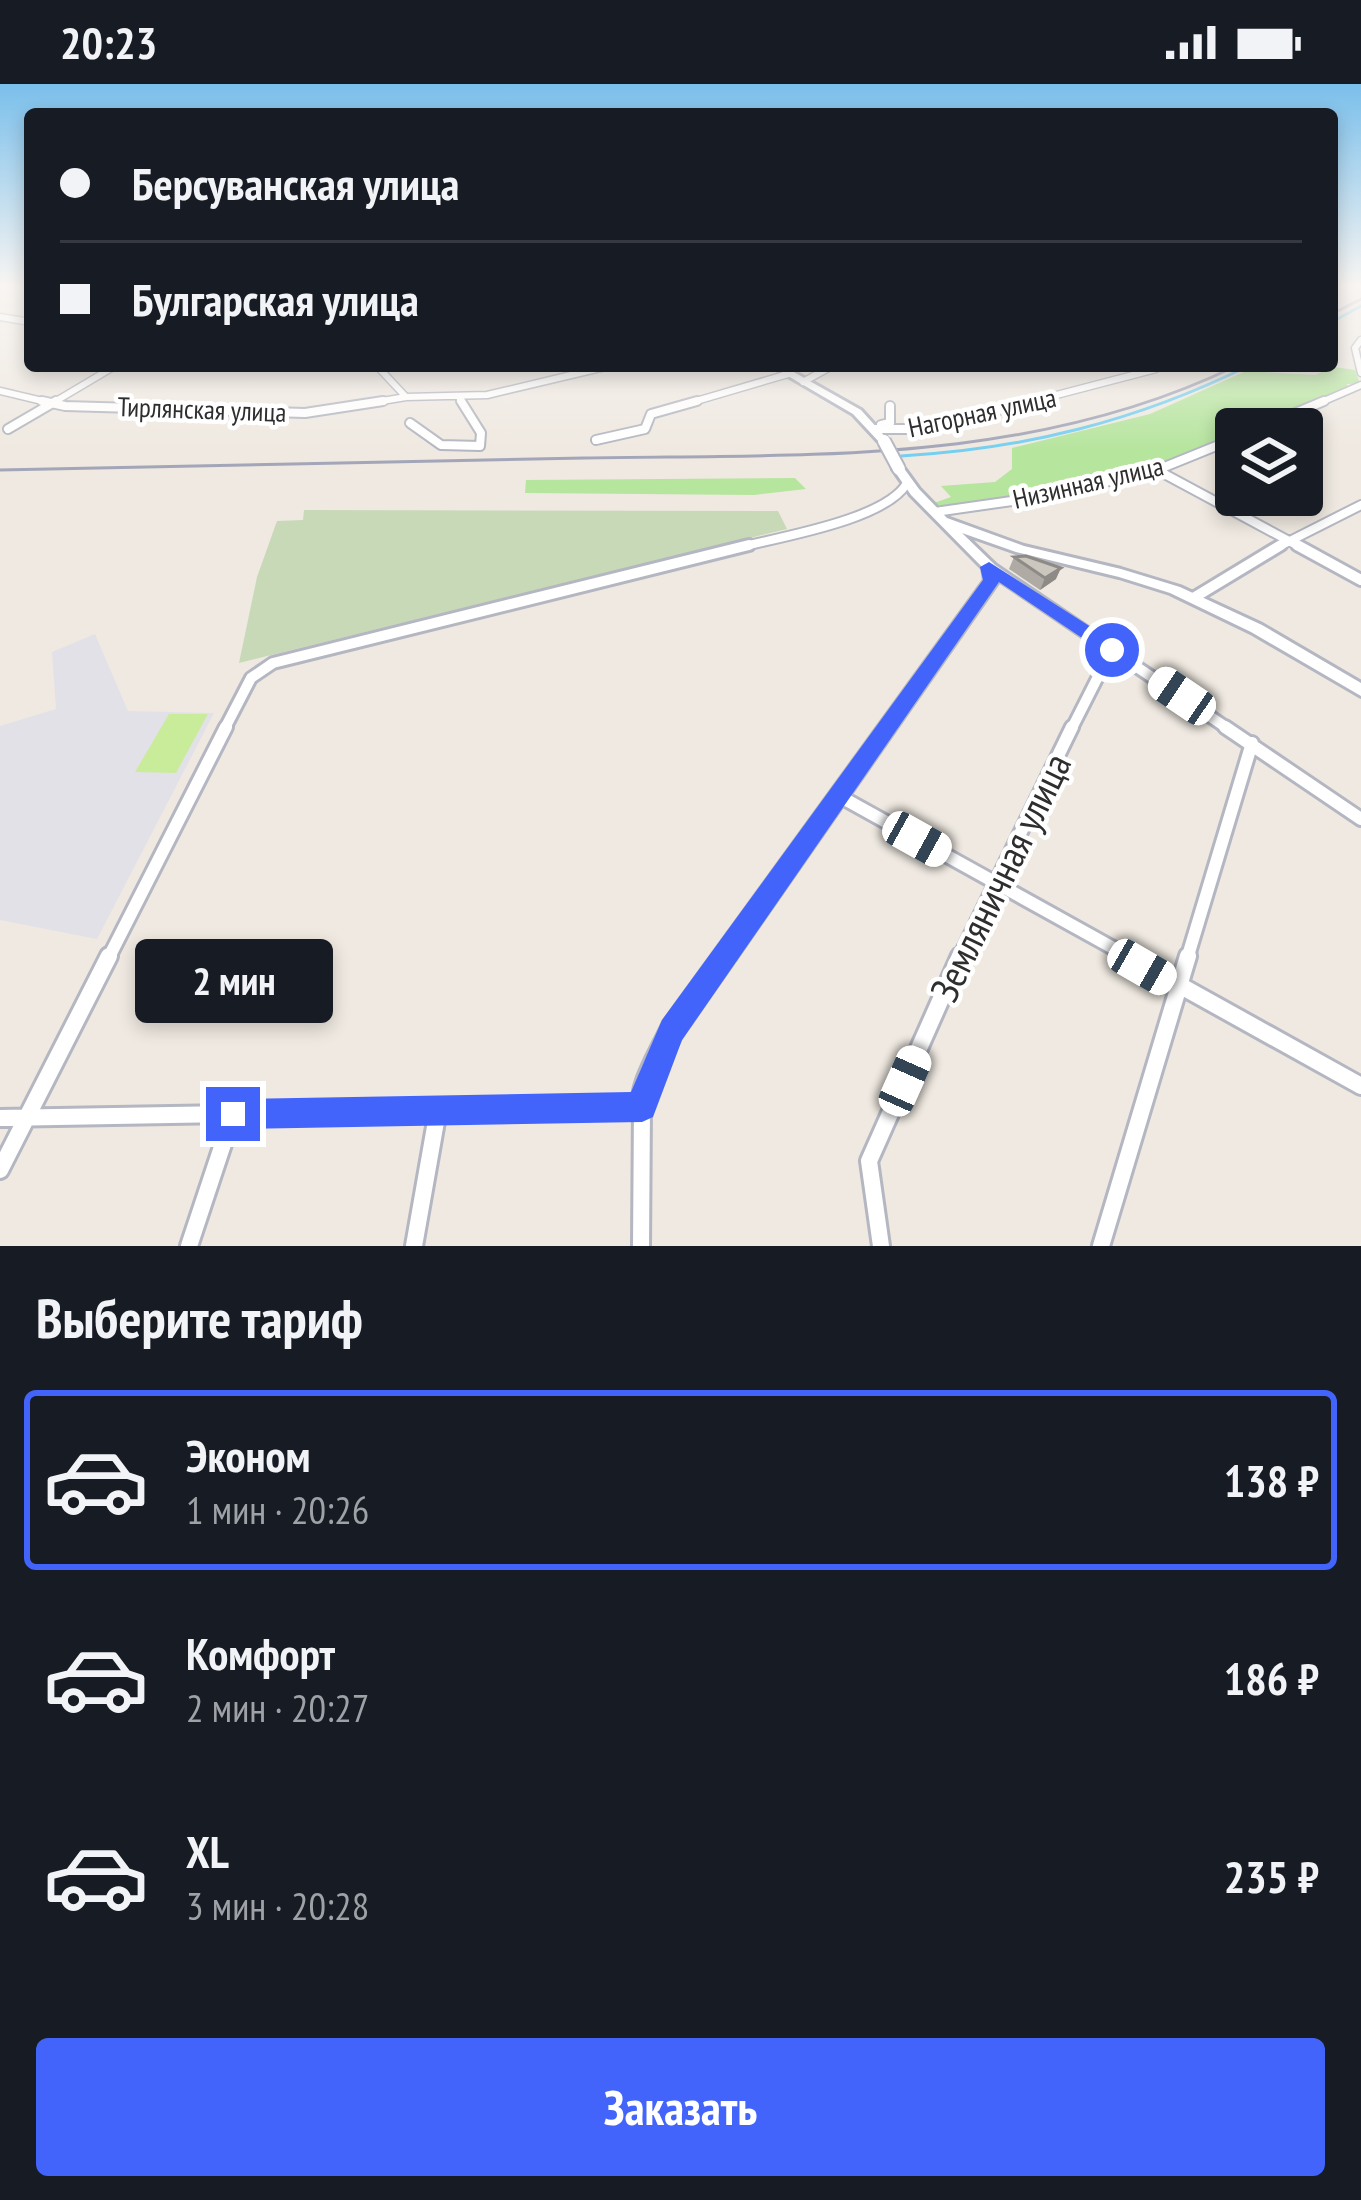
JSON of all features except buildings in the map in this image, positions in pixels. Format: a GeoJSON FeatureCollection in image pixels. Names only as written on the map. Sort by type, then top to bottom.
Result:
{"type":"FeatureCollection","features":[{"type":"Feature","properties":{"kind":"street"},"geometry":{"type":"LineString","coordinates":[[1360,341],[1355,348],[1361,373]]}},
{"type":"Feature","properties":{"kind":"street"},"geometry":{"type":"LineString","coordinates":[[8,429],[105,372]]}},
{"type":"Feature","properties":{"kind":"street"},"geometry":{"type":"LineString","coordinates":[[382,372],[406,397]]}},
{"type":"Feature","properties":{"kind":"street","name":"Тирлянская улица"},"geometry":{"type":"LineString","coordinates":[[0,391],[65,406],[305,413],[406,397],[488,395],[584,372]]}},
{"type":"Feature","properties":{"kind":"street"},"geometry":{"type":"LineString","coordinates":[[785,372],[877,432],[903,476],[989,567],[1361,819]]}},
{"type":"Feature","properties":{"kind":"street"},"geometry":{"type":"LineString","coordinates":[[803,382],[821,372]]}},
{"type":"Feature","properties":{"kind":"street","name":"Нагорная улица"},"geometry":{"type":"LineString","coordinates":[[877,432],[925,429],[993,414],[1132,372]]}},
{"type":"Feature","properties":{"kind":"street"},"geometry":{"type":"LineString","coordinates":[[596,440],[645,429],[651,414],[788,374]]}},
{"type":"Feature","properties":{"kind":"street"},"geometry":{"type":"LineString","coordinates":[[1308,408],[1361,386]]}},
{"type":"Feature","properties":{"kind":"street"},"geometry":{"type":"LineString","coordinates":[[410,423],[427,442],[439,446],[480,446],[481,433],[459,397]]}},
{"type":"Feature","properties":{"kind":"street"},"geometry":{"type":"LineString","coordinates":[[877,432],[890,423],[890,406]]}},
{"type":"Feature","properties":{"kind":"street","name":"Низинная улица"},"geometry":{"type":"LineString","coordinates":[[938,514],[1157,470],[1215,447]]}},
{"type":"Feature","properties":{"kind":"street"},"geometry":{"type":"LineString","coordinates":[[1157,470],[1361,580]]}},
{"type":"Feature","properties":{"kind":"street"},"geometry":{"type":"LineString","coordinates":[[0,1171],[251,678],[273,663],[869,511],[900,495],[903,476]]}},
{"type":"Feature","properties":{"kind":"street"},"geometry":{"type":"LineString","coordinates":[[1195,597],[1286,542],[1361,505]]}},
{"type":"Feature","properties":{"kind":"street"},"geometry":{"type":"LineString","coordinates":[[938,514],[1004,544],[1195,597],[1361,690]]}},
{"type":"Feature","properties":{"kind":"street"},"geometry":{"type":"LineString","coordinates":[[641,1246],[642,1107],[649,1078],[672,1030],[992,580],[989,567]]}},
{"type":"Feature","properties":{"kind":"street","name":"Земляничная улица"},"geometry":{"type":"LineString","coordinates":[[881,1246],[869,1161],[994,881],[1112,650]]}},
{"type":"Feature","properties":{"kind":"street"},"geometry":{"type":"LineString","coordinates":[[1101,1246],[1252,743]]}},
{"type":"Feature","properties":{"kind":"street"},"geometry":{"type":"LineString","coordinates":[[841,797],[1361,1086]]}},
{"type":"Feature","properties":{"kind":"street"},"geometry":{"type":"LineString","coordinates":[[0,1118],[642,1107]]}},
{"type":"Feature","properties":{"kind":"street"},"geometry":{"type":"LineString","coordinates":[[414,1246],[438,1110]]}},
{"type":"Feature","properties":{"kind":"street"},"geometry":{"type":"LineString","coordinates":[[189,1246],[233,1114]]}},
{"type":"Feature","properties":{"kind":"shaded area"},"geometry":{"type":"Polygon","coordinates":[[[95,634],[128,711],[214,713],[97,939],[0,920],[0,726],[56,709],[52,652],[95,634]]]}},
{"type":"Feature","properties":{"kind":"green space"},"geometry":{"type":"Polygon","coordinates":[[[1338,368],[1355,370],[1360,384],[1347,384],[1348,389],[1304,408],[1215,408],[1215,445],[1167,464],[1056,492],[944,507],[934,503],[951,497],[941,486],[995,482],[1012,469],[1012,448],[1150,414],[1244,372],[1315,375],[1338,372],[1338,368]]]}},
{"type":"Feature","properties":{"kind":"green space"},"geometry":{"type":"Polygon","coordinates":[[[795,478],[806,489],[754,495],[525,493],[526,480],[795,478]]]}},
{"type":"Feature","properties":{"kind":"green space"},"geometry":{"type":"Polygon","coordinates":[[[304,510],[778,511],[787,529],[239,663],[257,577],[277,521],[303,520],[304,510]]]}},
{"type":"Feature","properties":{"kind":"green space"},"geometry":{"type":"Polygon","coordinates":[[[169,714],[208,714],[176,773],[135,772],[169,714]]]}},
{"type":"Feature","properties":{"kind":"waterway"},"geometry":{"type":"LineString","coordinates":[[901,456],[992,447],[1079,429],[1164,402],[1235,372]]}},
{"type":"Feature","properties":{"kind":"railway"},"geometry":{"type":"LineString","coordinates":[[0,470],[751,456],[916,448],[1079,422],[1221,372]]}},
{"type":"Feature","properties":{"kind":"route"},"geometry":{"type":"LineString","coordinates":[[233,1114],[642,1107],[649,1078],[672,1030],[992,580],[989,567],[1112,650]]}}]}
